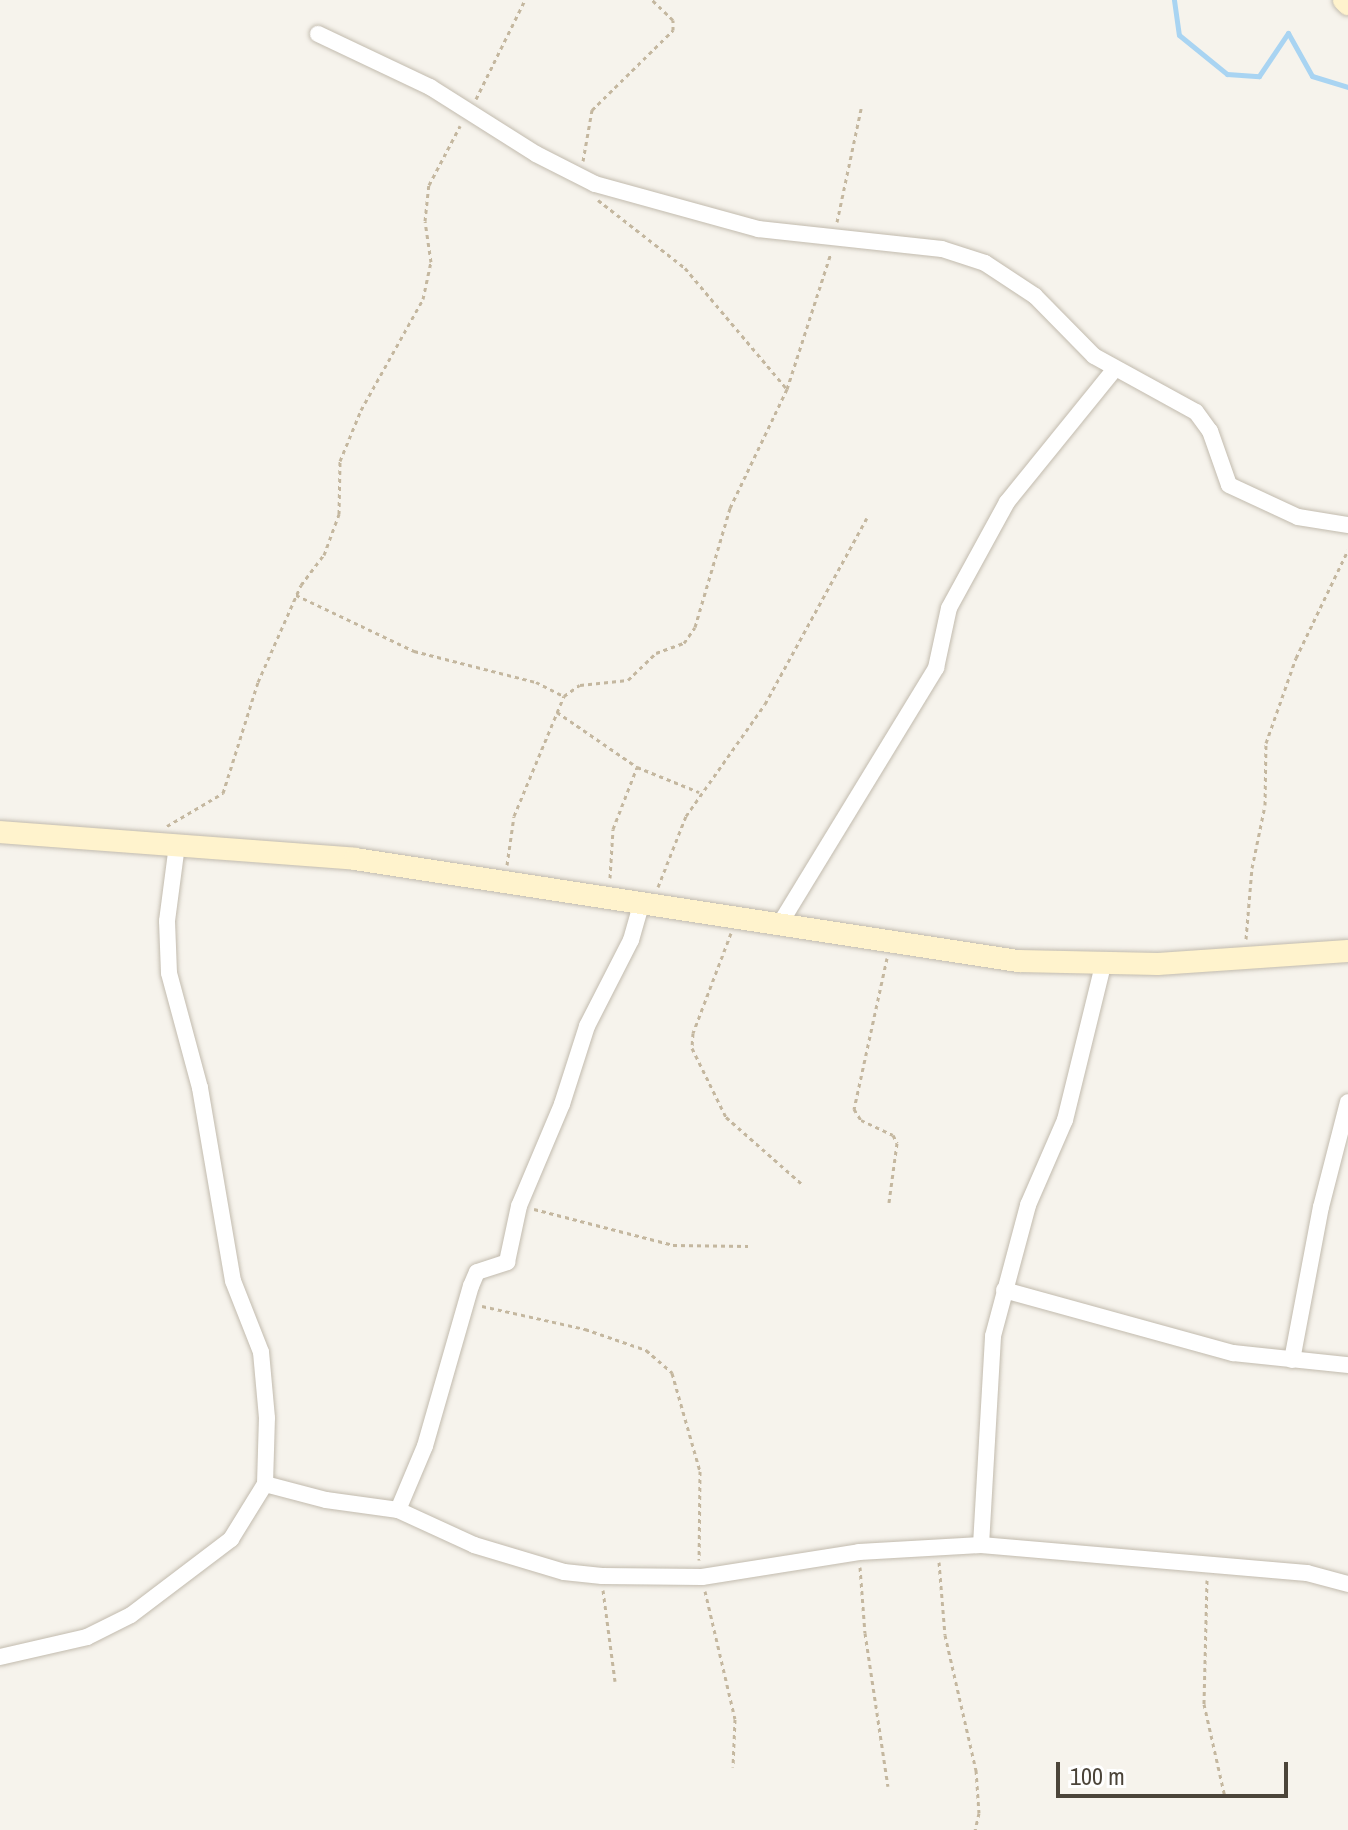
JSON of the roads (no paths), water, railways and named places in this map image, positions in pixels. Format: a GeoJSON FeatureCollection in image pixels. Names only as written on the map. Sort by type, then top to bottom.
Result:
{"type":"FeatureCollection","features":[{"type":"Feature","properties":{"kind":"street"},"geometry":{"type":"LineString","coordinates":[[318,34],[471,111],[595,184],[734,224],[835,240],[942,249],[985,263],[1035,296],[1114,370],[1196,412],[1213,439],[1221,472],[1242,494],[1298,517],[1348,525]]}},
{"type":"Feature","properties":{"kind":"street"},"geometry":{"type":"LineString","coordinates":[[781,922],[936,668],[949,608],[1007,502],[1114,370]]}},
{"type":"Feature","properties":{"kind":"street"},"geometry":{"type":"LineString","coordinates":[[0,832],[355,859],[506,884],[738,915],[890,944],[1018,961],[1103,965],[1348,951]]}},
{"type":"Feature","properties":{"kind":"street"},"geometry":{"type":"LineString","coordinates":[[0,1657],[87,1637],[131,1615],[231,1539],[265,1484],[267,1418],[261,1352],[233,1281],[200,1088],[169,973],[167,921],[177,845]]}},
{"type":"Feature","properties":{"kind":"street"},"geometry":{"type":"LineString","coordinates":[[398,1510],[425,1446],[477,1272],[507,1262],[519,1206],[562,1104],[587,1026],[648,902]]}},
{"type":"Feature","properties":{"kind":"street"},"geometry":{"type":"LineString","coordinates":[[981,1545],[993,1336],[1028,1205],[1065,1120],[1103,965]]}},
{"type":"Feature","properties":{"kind":"street"},"geometry":{"type":"LineString","coordinates":[[1292,1360],[1321,1207],[1348,1102]]}},
{"type":"Feature","properties":{"kind":"street"},"geometry":{"type":"LineString","coordinates":[[1004,1290],[1233,1353],[1348,1365]]}},
{"type":"Feature","properties":{"kind":"street"},"geometry":{"type":"LineString","coordinates":[[265,1484],[326,1500],[398,1510],[474,1545],[564,1572],[602,1576],[702,1577],[859,1552],[981,1545],[1307,1573],[1348,1584]]}},
{"type":"Feature","properties":{"kind":"waterway"},"geometry":{"type":"LineString","coordinates":[[1174,0],[1179,35],[1227,74],[1259,76],[1288,33],[1312,76],[1348,87]]}}]}
